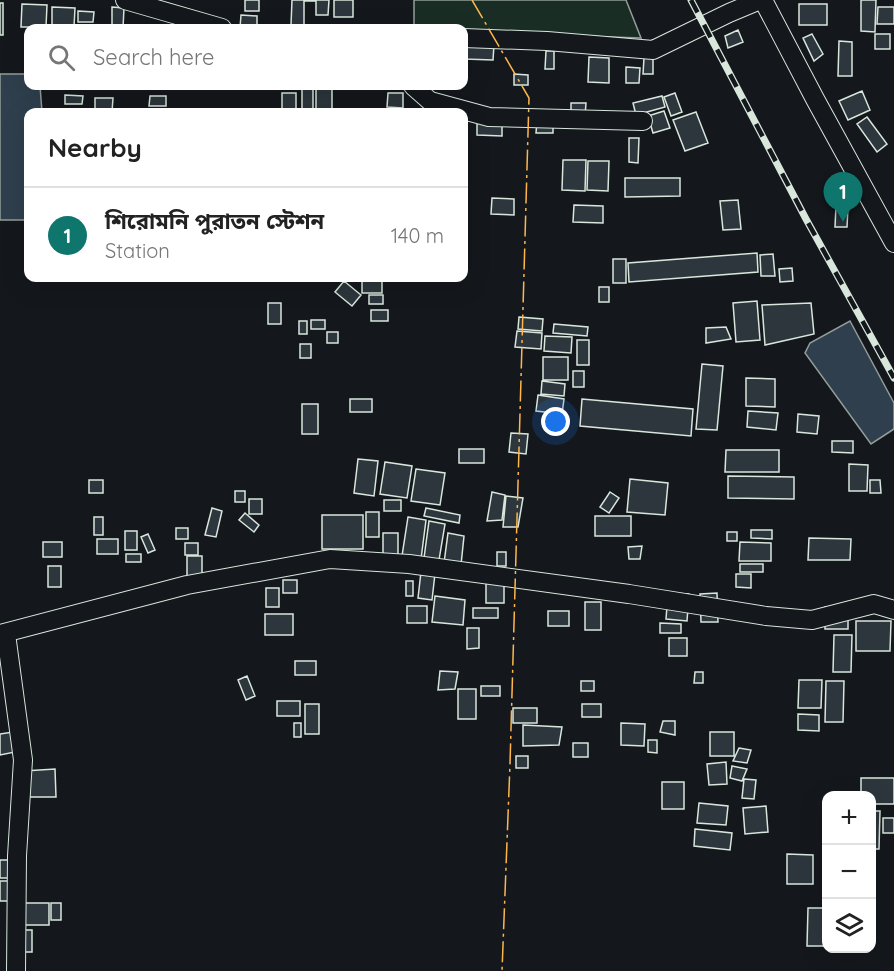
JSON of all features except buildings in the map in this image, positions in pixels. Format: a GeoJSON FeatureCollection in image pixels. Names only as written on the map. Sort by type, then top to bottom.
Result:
{"type":"FeatureCollection","features":[{"type":"Feature","properties":{"kind":"street"},"geometry":{"type":"LineString","coordinates":[[125,0],[208,24]]}},
{"type":"Feature","properties":{"kind":"street"},"geometry":{"type":"LineString","coordinates":[[468,38],[547,41],[653,50],[762,0],[894,243]]}},
{"type":"Feature","properties":{"kind":"street"},"geometry":{"type":"LineString","coordinates":[[418,90],[430,101],[456,108]]}},
{"type":"Feature","properties":{"kind":"street"},"geometry":{"type":"LineString","coordinates":[[468,111],[489,117],[643,121]]}},
{"type":"Feature","properties":{"kind":"street"},"geometry":{"type":"LineString","coordinates":[[16,971],[17,856],[23,760],[3,634],[187,585],[330,559],[409,564],[778,617],[812,620],[874,604],[894,610]]}},
{"type":"Feature","properties":{"kind":"green space"},"geometry":{"type":"Polygon","coordinates":[[[414,0],[626,0],[641,38],[468,32],[468,24],[414,24],[414,0]]]}},
{"type":"Feature","properties":{"kind":"water"},"geometry":{"type":"Polygon","coordinates":[[[0,74],[24,74],[24,90],[40,90],[42,108],[24,108],[24,220],[0,220],[0,74]]]}},
{"type":"Feature","properties":{"kind":"water"},"geometry":{"type":"Polygon","coordinates":[[[850,321],[894,403],[894,429],[871,444],[805,353],[810,343],[850,321]]]}},
{"type":"Feature","properties":{"kind":"railway"},"geometry":{"type":"LineString","coordinates":[[691,0],[806,219],[894,378]]}},
{"type":"Feature","properties":{"kind":"power"},"geometry":{"type":"LineString","coordinates":[[472,0],[529,98],[502,971]]}},
{"type":"Feature","properties":{"kind":"place","name":"শিরোমনি পুরাতন স্টেশন"},"geometry":{"type":"Point","coordinates":[843,222]}}]}
